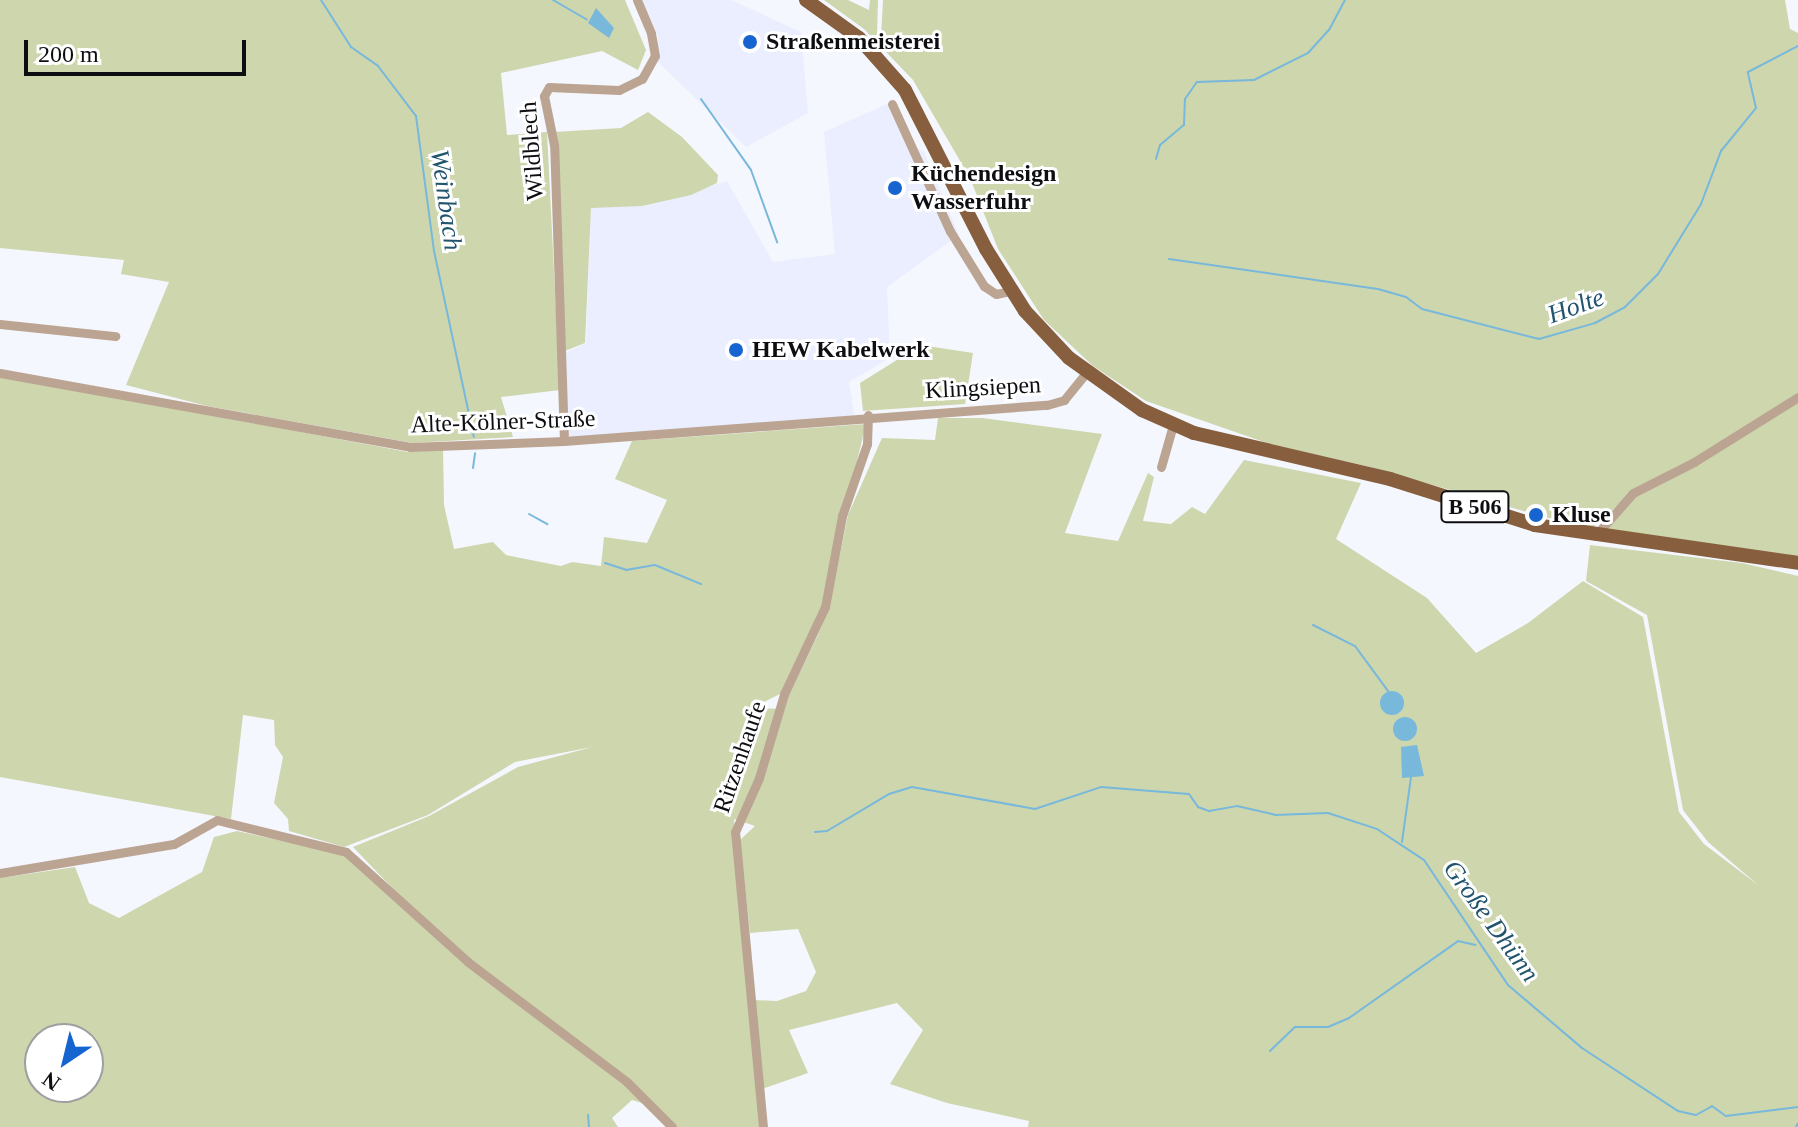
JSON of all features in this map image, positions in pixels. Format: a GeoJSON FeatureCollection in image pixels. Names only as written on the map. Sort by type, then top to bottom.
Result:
{"type":"FeatureCollection","features":[{"type":"Feature","properties":{"kind":"main road","name":"B 506"},"geometry":{"type":"LineString","coordinates":[[806,0],[859,38],[905,90],[1010,291],[1039,329],[1086,373],[1173,425],[1390,479],[1535,525],[1798,563]]}},
{"type":"Feature","properties":{"kind":"street","name":"Wildblech"},"geometry":{"type":"LineString","coordinates":[[564,441],[554,145],[544,96],[549,87],[619,90],[642,79],[655,56],[651,33],[637,0]]}},
{"type":"Feature","properties":{"kind":"street"},"geometry":{"type":"LineString","coordinates":[[892,104],[950,231],[984,286],[996,294],[1010,291]]}},
{"type":"Feature","properties":{"kind":"street"},"geometry":{"type":"LineString","coordinates":[[0,324],[115,336]]}},
{"type":"Feature","properties":{"kind":"street","name":"Alte-Kölner-Straße"},"geometry":{"type":"LineString","coordinates":[[0,373],[410,447],[564,441],[868,415]]}},
{"type":"Feature","properties":{"kind":"street","name":"Klingsiepen"},"geometry":{"type":"LineString","coordinates":[[868,415],[1058,403],[1086,373]]}},
{"type":"Feature","properties":{"kind":"street"},"geometry":{"type":"LineString","coordinates":[[1595,536],[1633,493],[1694,462],[1798,397]]}},
{"type":"Feature","properties":{"kind":"street","name":"Ritzenhaufe"},"geometry":{"type":"LineString","coordinates":[[763,1127],[735,832],[759,778],[784,694],[825,607],[842,516],[867,444],[868,415]]}},
{"type":"Feature","properties":{"kind":"street"},"geometry":{"type":"LineString","coordinates":[[1161,467],[1173,425]]}},
{"type":"Feature","properties":{"kind":"street"},"geometry":{"type":"LineString","coordinates":[[0,873],[174,844],[217,820],[346,852],[468,962],[627,1082],[672,1127]]}},
{"type":"Feature","properties":{"kind":"shaded area"},"geometry":{"type":"Polygon","coordinates":[[[642,0],[731,0],[801,32],[808,113],[746,147],[658,62],[658,36],[642,0]]]}},
{"type":"Feature","properties":{"kind":"shaded area"},"geometry":{"type":"Polygon","coordinates":[[[894,101],[917,148],[924,152],[959,235],[887,287],[890,358],[849,382],[855,419],[564,441],[565,353],[586,343],[591,207],[642,206],[727,181],[773,262],[835,254],[824,132],[894,101]]]}},
{"type":"Feature","properties":{"kind":"green space"},"geometry":{"type":"Polygon","coordinates":[[[0,0],[625,0],[646,50],[638,70],[602,51],[501,73],[507,135],[547,132],[560,390],[501,397],[513,437],[413,443],[207,406],[126,385],[169,282],[121,274],[124,260],[0,248],[0,0]]]}},
{"type":"Feature","properties":{"kind":"green space"},"geometry":{"type":"Polygon","coordinates":[[[824,0],[848,0],[869,10],[870,0],[878,0],[877,35],[881,36],[883,0],[1785,0],[1790,29],[1798,33],[1798,561],[1600,532],[1632,492],[1590,530],[1370,467],[1273,445],[1146,401],[1093,366],[1044,320],[998,249],[970,178],[913,80],[864,29],[824,0]]]}},
{"type":"Feature","properties":{"kind":"green space"},"geometry":{"type":"Polygon","coordinates":[[[648,112],[682,137],[718,175],[717,183],[691,195],[642,206],[591,208],[585,343],[565,351],[554,132],[621,128],[648,112]]]}},
{"type":"Feature","properties":{"kind":"green space"},"geometry":{"type":"Polygon","coordinates":[[[921,345],[973,353],[965,404],[863,411],[860,383],[921,345]]]}},
{"type":"Feature","properties":{"kind":"green space"},"geometry":{"type":"Polygon","coordinates":[[[0,376],[408,452],[443,449],[444,505],[454,549],[493,542],[506,555],[561,566],[572,562],[601,566],[604,537],[647,543],[667,500],[615,479],[632,441],[866,424],[822,606],[780,694],[752,708],[782,709],[817,637],[829,609],[848,515],[882,438],[935,440],[938,418],[982,418],[1102,434],[1065,533],[1118,541],[1148,473],[1154,477],[1143,521],[1171,524],[1192,507],[1205,514],[1244,460],[1361,483],[1336,539],[1427,598],[1476,653],[1528,623],[1583,581],[1643,617],[1679,812],[1704,844],[1758,885],[1708,842],[1683,810],[1647,615],[1586,581],[1590,545],[1742,563],[1798,576],[1798,1127],[1028,1127],[1029,1121],[947,1103],[890,1084],[923,1030],[897,1003],[789,1030],[808,1073],[762,1089],[754,1000],[777,1001],[806,991],[816,972],[798,929],[750,933],[740,840],[755,826],[734,819],[760,1127],[676,1127],[652,1106],[632,1100],[612,1118],[618,1127],[0,1127],[0,878],[75,867],[89,903],[119,918],[202,872],[214,837],[237,831],[345,855],[422,919],[353,847],[429,816],[518,767],[592,747],[515,762],[428,815],[344,847],[289,831],[288,819],[274,803],[283,757],[275,745],[274,720],[243,715],[231,819],[0,777],[0,376]]]}},
{"type":"Feature","properties":{"kind":"water"},"geometry":{"type":"Polygon","coordinates":[[[596,8],[614,28],[609,38],[588,23],[596,8]]]}},
{"type":"Feature","properties":{"kind":"water"},"geometry":{"type":"Polygon","coordinates":[[[1392,691],[1400,695],[1404,703],[1400,711],[1392,715],[1384,711],[1380,703],[1384,695],[1392,691]]]}},
{"type":"Feature","properties":{"kind":"water"},"geometry":{"type":"Polygon","coordinates":[[[1405,717],[1416,724],[1417,729],[1410,740],[1405,741],[1394,734],[1393,729],[1400,718],[1405,717]]]}},
{"type":"Feature","properties":{"kind":"water"},"geometry":{"type":"Polygon","coordinates":[[[1417,745],[1424,776],[1402,778],[1401,747],[1417,745]]]}},
{"type":"Feature","properties":{"kind":"waterway","name":"Weinbach"},"geometry":{"type":"LineString","coordinates":[[321,0],[351,47],[378,66],[416,116],[434,251],[474,437]]}},
{"type":"Feature","properties":{"kind":"waterway"},"geometry":{"type":"LineString","coordinates":[[553,0],[587,20]]}},
{"type":"Feature","properties":{"kind":"waterway"},"geometry":{"type":"LineString","coordinates":[[1156,159],[1160,145],[1184,125],[1185,99],[1197,82],[1254,80],[1308,53],[1329,30],[1345,0]]}},
{"type":"Feature","properties":{"kind":"waterway","name":"Holte"},"geometry":{"type":"LineString","coordinates":[[1169,259],[1378,289],[1406,297],[1422,309],[1539,339],[1595,323],[1625,307],[1658,274],[1701,204],[1721,151],[1756,108],[1748,72],[1798,46]]}},
{"type":"Feature","properties":{"kind":"waterway"},"geometry":{"type":"LineString","coordinates":[[701,99],[751,170],[777,242]]}},
{"type":"Feature","properties":{"kind":"waterway","name":"Weinbach"},"geometry":{"type":"LineString","coordinates":[[473,468],[475,453]]}},
{"type":"Feature","properties":{"kind":"waterway","name":"Weinbach"},"geometry":{"type":"LineString","coordinates":[[529,514],[547,524]]}},
{"type":"Feature","properties":{"kind":"waterway","name":"Weinbach"},"geometry":{"type":"LineString","coordinates":[[605,563],[626,570],[655,565],[701,584]]}},
{"type":"Feature","properties":{"kind":"waterway"},"geometry":{"type":"LineString","coordinates":[[1313,625],[1355,646],[1388,691]]}},
{"type":"Feature","properties":{"kind":"waterway"},"geometry":{"type":"LineString","coordinates":[[1402,842],[1411,777]]}},
{"type":"Feature","properties":{"kind":"waterway","name":"Große Dhünn"},"geometry":{"type":"LineString","coordinates":[[815,832],[827,831],[889,794],[912,787],[1035,809],[1101,787],[1189,794],[1198,807],[1209,811],[1237,806],[1275,815],[1328,813],[1377,829],[1424,860],[1508,985],[1582,1048],[1678,1111],[1696,1115],[1712,1106],[1726,1116],[1798,1107]]}},
{"type":"Feature","properties":{"kind":"waterway"},"geometry":{"type":"LineString","coordinates":[[1270,1051],[1295,1027],[1328,1027],[1349,1018],[1458,941],[1476,945]]}},
{"type":"Feature","properties":{"kind":"waterway"},"geometry":{"type":"LineString","coordinates":[[588,1115],[589,1127]]}},
{"type":"Feature","properties":{"kind":"waterway"},"geometry":{"type":"LineString","coordinates":[[1796,1127],[1798,1123]]}},
{"type":"Feature","properties":{"kind":"place","name":"Straßenmeisterei"},"geometry":{"type":"Point","coordinates":[750,42]}},
{"type":"Feature","properties":{"kind":"place","name":"Küchendesign Wasserfuhr"},"geometry":{"type":"Point","coordinates":[895,188]}},
{"type":"Feature","properties":{"kind":"place","name":"HEW Kabelwerk"},"geometry":{"type":"Point","coordinates":[736,350]}},
{"type":"Feature","properties":{"kind":"place","name":"Kluse"},"geometry":{"type":"Point","coordinates":[1536,515]}}]}
